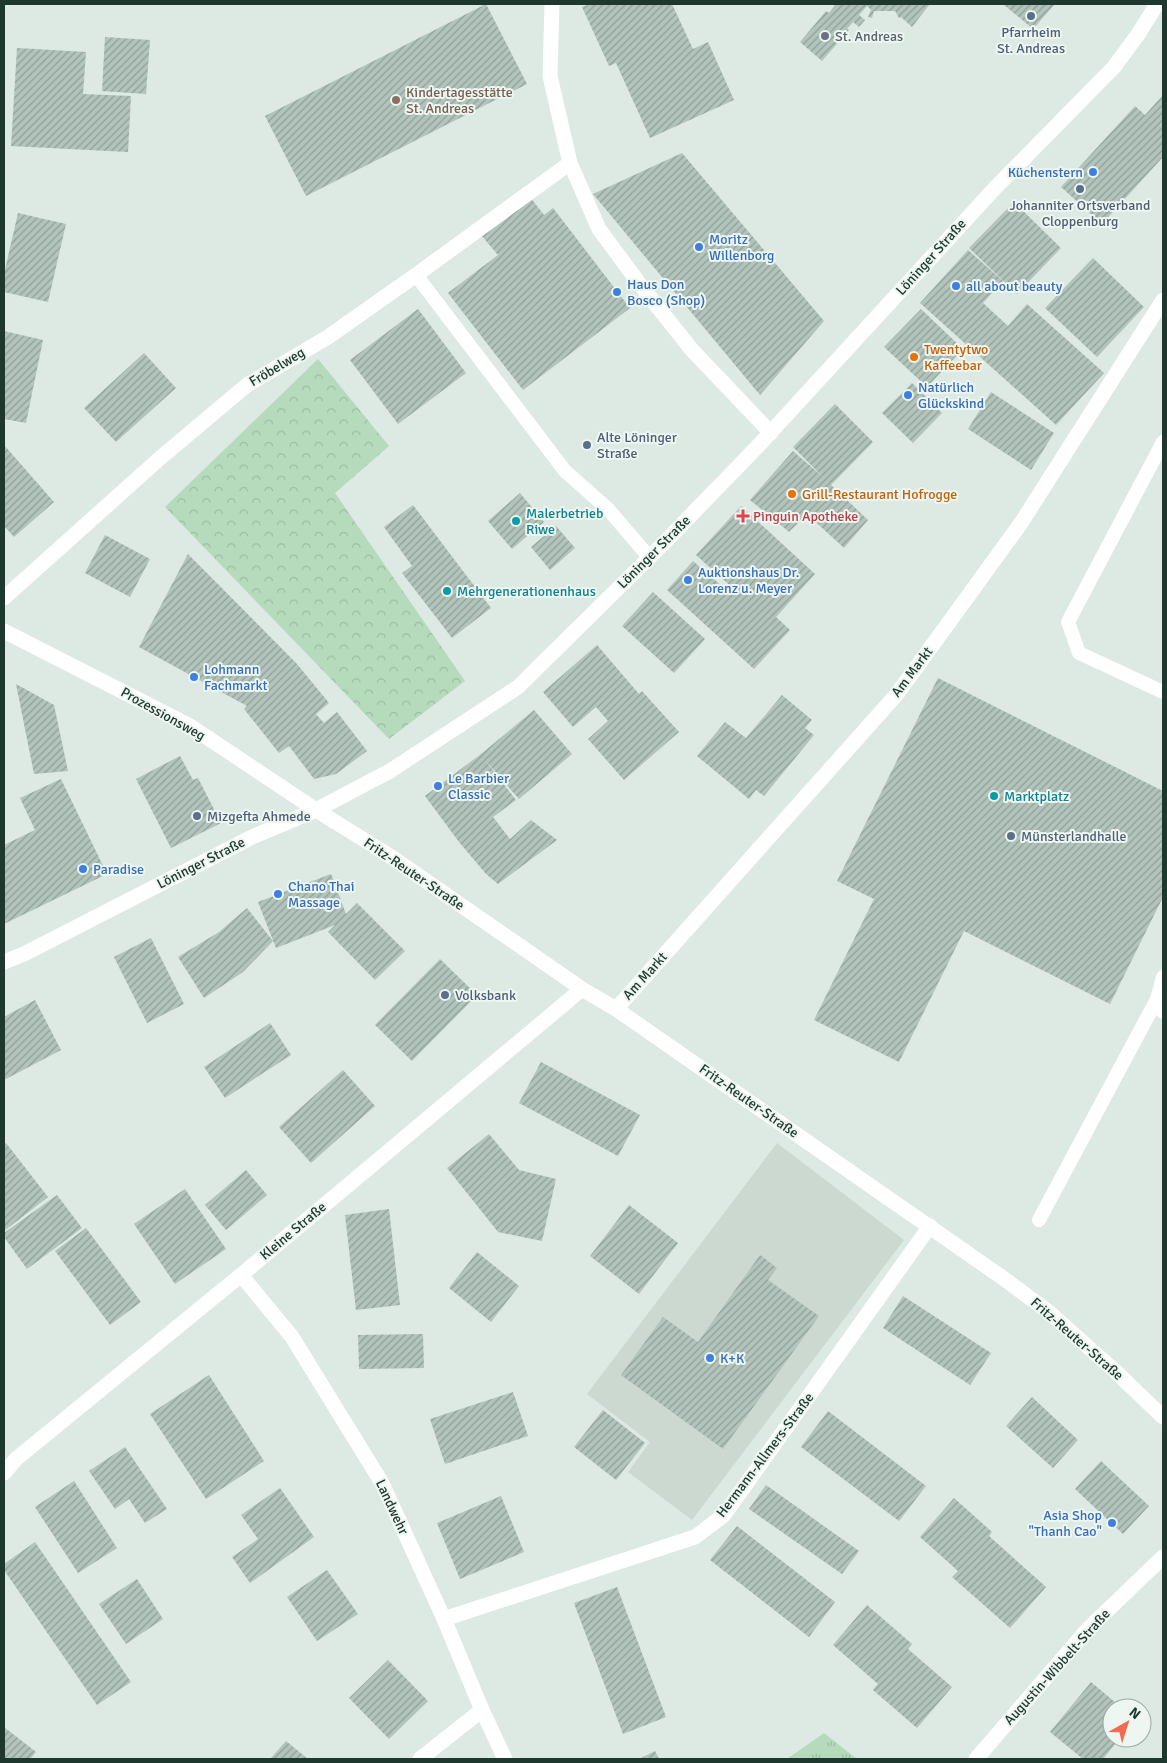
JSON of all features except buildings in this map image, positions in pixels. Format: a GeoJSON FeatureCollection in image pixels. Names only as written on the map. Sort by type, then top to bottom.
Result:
{"type":"FeatureCollection","features":[{"type":"Feature","properties":{"kind":"street"},"geometry":{"type":"LineString","coordinates":[[552,4],[550,76],[570,163],[599,229],[692,350],[771,433]]}},
{"type":"Feature","properties":{"kind":"street"},"geometry":{"type":"LineString","coordinates":[[1159,4],[1163,7]]}},
{"type":"Feature","properties":{"kind":"street","name":"Löninger Straße"},"geometry":{"type":"LineString","coordinates":[[4,962],[24,954],[252,837],[316,810],[390,771],[518,687],[771,433],[995,188],[1114,67],[1159,4]]}},
{"type":"Feature","properties":{"kind":"street","name":"Fröbelweg"},"geometry":{"type":"LineString","coordinates":[[4,598],[246,385],[328,337],[416,276],[570,163]]}},
{"type":"Feature","properties":{"kind":"street","name":"Am Markt"},"geometry":{"type":"LineString","coordinates":[[616,1009],[896,694],[1021,523],[1163,300]]}},
{"type":"Feature","properties":{"kind":"street","name":"Prozessionsweg"},"geometry":{"type":"LineString","coordinates":[[4,631],[190,726],[316,810]]}},
{"type":"Feature","properties":{"kind":"street","name":"Fritz-Reuter-Straße"},"geometry":{"type":"LineString","coordinates":[[316,810],[390,856],[582,989],[616,1009],[930,1226],[1050,1313],[1115,1370],[1163,1417]]}},
{"type":"Feature","properties":{"kind":"street","name":"Kleine Straße"},"geometry":{"type":"LineString","coordinates":[[4,1473],[16,1459],[241,1275],[582,989]]}},
{"type":"Feature","properties":{"kind":"street","name":"Hermann-Allmers-Straße"},"geometry":{"type":"LineString","coordinates":[[444,1619],[695,1536],[724,1515],[930,1226]]}},
{"type":"Feature","properties":{"kind":"street","name":"Landwehr"},"geometry":{"type":"LineString","coordinates":[[241,1275],[292,1337],[382,1483],[505,1759]]}},
{"type":"Feature","properties":{"kind":"street","name":"Augustin-Wibbelt-Straße"},"geometry":{"type":"LineString","coordinates":[[976,1759],[1086,1630],[1163,1557]]}},
{"type":"Feature","properties":{"kind":"street"},"geometry":{"type":"LineString","coordinates":[[420,1759],[482,1710]]}},
{"type":"Feature","properties":{"kind":"lane"},"geometry":{"type":"LineString","coordinates":[[416,276],[565,471],[608,510],[649,557]]}},
{"type":"Feature","properties":{"kind":"lane"},"geometry":{"type":"LineString","coordinates":[[1163,442],[1068,622],[1079,653],[1163,692]]}},
{"type":"Feature","properties":{"kind":"lane"},"geometry":{"type":"LineString","coordinates":[[1039,1220],[1157,999],[1163,976]]}},
{"type":"Feature","properties":{"kind":"lane"},"geometry":{"type":"LineString","coordinates":[[1157,999],[1163,1012]]}},
{"type":"Feature","properties":{"kind":"shaded area"},"geometry":{"type":"Polygon","coordinates":[[[777,1143],[904,1240],[692,1520],[628,1472],[650,1442],[587,1394],[777,1143]]]}},
{"type":"Feature","properties":{"kind":"green space"},"geometry":{"type":"Polygon","coordinates":[[[318,359],[389,446],[335,493],[465,681],[389,739],[165,507],[318,359]]]}},
{"type":"Feature","properties":{"kind":"green space"},"geometry":{"type":"Polygon","coordinates":[[[824,1733],[857,1759],[787,1759],[824,1733]]]}},
{"type":"Feature","properties":{"kind":"place","name":"Pfarrheim St. Andreas"},"geometry":{"type":"Point","coordinates":[1031,16]}},
{"type":"Feature","properties":{"kind":"place","name":"St. Andreas"},"geometry":{"type":"Point","coordinates":[825,36]}},
{"type":"Feature","properties":{"kind":"place","name":"Kindertagesstätte St. Andreas"},"geometry":{"type":"Point","coordinates":[396,100]}},
{"type":"Feature","properties":{"kind":"place","name":"Küchenstern"},"geometry":{"type":"Point","coordinates":[1093,172]}},
{"type":"Feature","properties":{"kind":"place","name":"Johanniter Ortsverband Cloppenburg"},"geometry":{"type":"Point","coordinates":[1080,189]}},
{"type":"Feature","properties":{"kind":"place","name":"Moritz Willenborg"},"geometry":{"type":"Point","coordinates":[699,247]}},
{"type":"Feature","properties":{"kind":"place","name":"all about beauty"},"geometry":{"type":"Point","coordinates":[956,286]}},
{"type":"Feature","properties":{"kind":"place","name":"Haus Don Bosco (Shop)"},"geometry":{"type":"Point","coordinates":[617,292]}},
{"type":"Feature","properties":{"kind":"place","name":"Twentytwo Kaffeebar"},"geometry":{"type":"Point","coordinates":[914,357]}},
{"type":"Feature","properties":{"kind":"place","name":"Natürlich Glückskind"},"geometry":{"type":"Point","coordinates":[908,395]}},
{"type":"Feature","properties":{"kind":"place","name":"Alte Löninger Straße"},"geometry":{"type":"Point","coordinates":[587,445]}},
{"type":"Feature","properties":{"kind":"place","name":"Grill-Restaurant Hofrogge"},"geometry":{"type":"Point","coordinates":[792,494]}},
{"type":"Feature","properties":{"kind":"place","name":"Pinguin Apotheke"},"geometry":{"type":"Point","coordinates":[743,516]}},
{"type":"Feature","properties":{"kind":"place","name":"Malerbetrieb Riwe"},"geometry":{"type":"Point","coordinates":[516,521]}},
{"type":"Feature","properties":{"kind":"place","name":"Auktionshaus Dr. Lorenz u. Meyer"},"geometry":{"type":"Point","coordinates":[688,580]}},
{"type":"Feature","properties":{"kind":"place","name":"Mehrgenerationenhaus"},"geometry":{"type":"Point","coordinates":[447,591]}},
{"type":"Feature","properties":{"kind":"place","name":"Lohmann Fachmarkt"},"geometry":{"type":"Point","coordinates":[194,677]}},
{"type":"Feature","properties":{"kind":"place","name":"Le Barbier Classic"},"geometry":{"type":"Point","coordinates":[438,786]}},
{"type":"Feature","properties":{"kind":"place","name":"Marktplatz"},"geometry":{"type":"Point","coordinates":[994,796]}},
{"type":"Feature","properties":{"kind":"place","name":"Mizgefta Ahmede"},"geometry":{"type":"Point","coordinates":[197,816]}},
{"type":"Feature","properties":{"kind":"place","name":"Münsterlandhalle"},"geometry":{"type":"Point","coordinates":[1011,836]}},
{"type":"Feature","properties":{"kind":"place","name":"Paradise"},"geometry":{"type":"Point","coordinates":[83,869]}},
{"type":"Feature","properties":{"kind":"place","name":"Chano Thai Massage"},"geometry":{"type":"Point","coordinates":[278,894]}},
{"type":"Feature","properties":{"kind":"place","name":"Volksbank"},"geometry":{"type":"Point","coordinates":[445,995]}},
{"type":"Feature","properties":{"kind":"place","name":"K+K"},"geometry":{"type":"Point","coordinates":[710,1358]}},
{"type":"Feature","properties":{"kind":"place","name":"Asia Shop \"Thanh Cao\""},"geometry":{"type":"Point","coordinates":[1112,1523]}}]}
